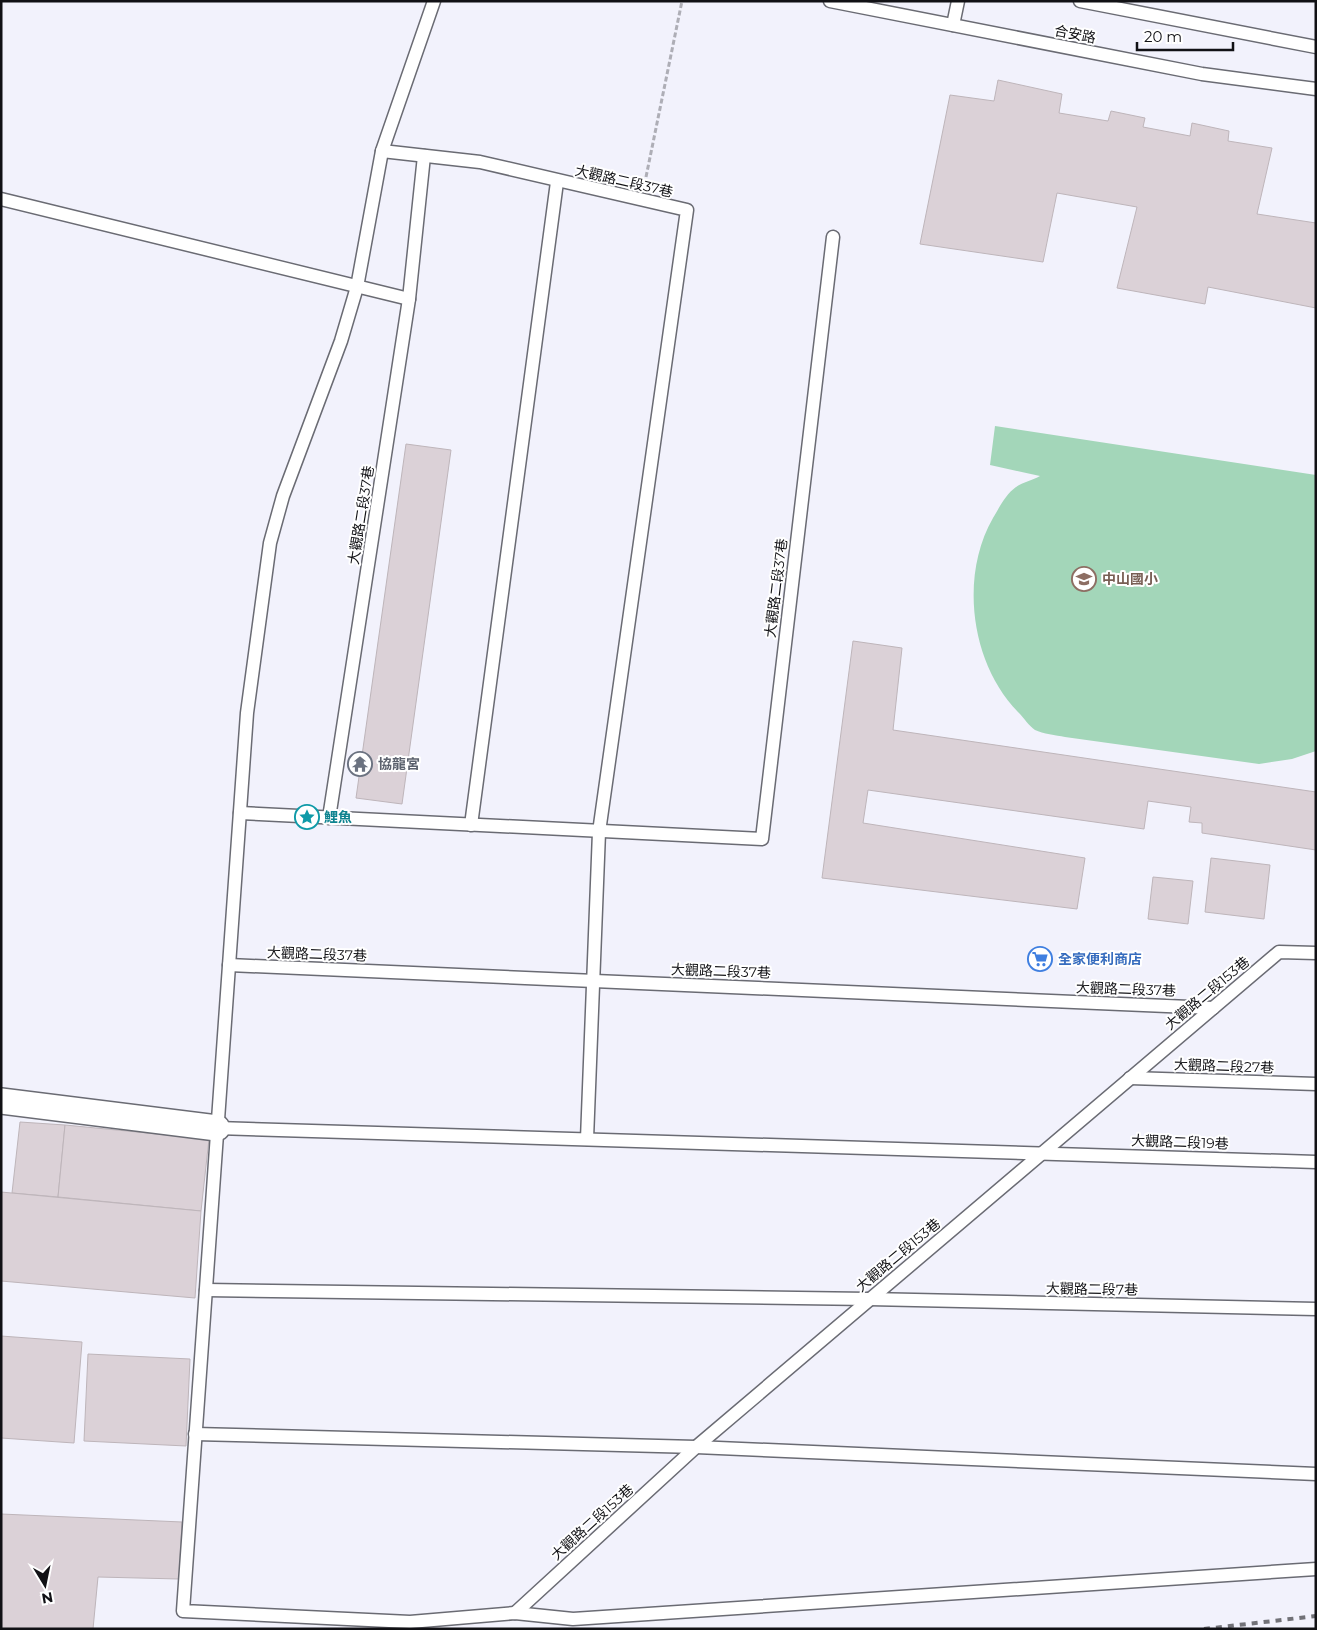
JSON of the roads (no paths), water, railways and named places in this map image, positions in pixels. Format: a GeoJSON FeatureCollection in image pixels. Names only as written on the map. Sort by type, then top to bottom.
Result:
{"type":"FeatureCollection","features":[{"type":"Feature","properties":{"kind":"street"},"geometry":{"type":"LineString","coordinates":[[1,1101],[217,1128]]}},
{"type":"Feature","properties":{"kind":"lane"},"geometry":{"type":"LineString","coordinates":[[434,1],[382,151],[357,287],[341,341],[283,496],[270,543],[247,713],[183,1611],[410,1622],[515,1613],[573,1619],[1316,1569]]}},
{"type":"Feature","properties":{"kind":"lane","name":"合安路"},"geometry":{"type":"LineString","coordinates":[[830,1],[1202,74],[1316,89]]}},
{"type":"Feature","properties":{"kind":"lane"},"geometry":{"type":"LineString","coordinates":[[953,25],[958,1]]}},
{"type":"Feature","properties":{"kind":"lane"},"geometry":{"type":"LineString","coordinates":[[1080,1],[1316,48]]}},
{"type":"Feature","properties":{"kind":"lane","name":"大觀路二段37巷"},"geometry":{"type":"LineString","coordinates":[[382,151],[480,162],[557,182],[687,210],[599,832]]}},
{"type":"Feature","properties":{"kind":"lane","name":"大觀路二段37巷"},"geometry":{"type":"LineString","coordinates":[[330,818],[409,298],[424,156]]}},
{"type":"Feature","properties":{"kind":"lane","name":"大觀路二段37巷"},"geometry":{"type":"LineString","coordinates":[[471,825],[557,182]]}},
{"type":"Feature","properties":{"kind":"lane"},"geometry":{"type":"LineString","coordinates":[[1,199],[357,287],[409,298]]}},
{"type":"Feature","properties":{"kind":"lane","name":"大觀路二段37巷"},"geometry":{"type":"LineString","coordinates":[[240,813],[762,839],[833,237]]}},
{"type":"Feature","properties":{"kind":"lane"},"geometry":{"type":"LineString","coordinates":[[587,1139],[599,832]]}},
{"type":"Feature","properties":{"kind":"lane","name":"大觀路二段153巷"},"geometry":{"type":"LineString","coordinates":[[515,1613],[696,1447],[1280,952],[1316,952]]}},
{"type":"Feature","properties":{"kind":"lane","name":"大觀路二段37巷"},"geometry":{"type":"LineString","coordinates":[[229,965],[1213,1008]]}},
{"type":"Feature","properties":{"kind":"lane","name":"大觀路二段27巷"},"geometry":{"type":"LineString","coordinates":[[1130,1078],[1316,1084]]}},
{"type":"Feature","properties":{"kind":"lane","name":"大觀路二段19巷"},"geometry":{"type":"LineString","coordinates":[[217,1128],[1043,1152],[1316,1162]]}},
{"type":"Feature","properties":{"kind":"lane","name":"大觀路二段7巷"},"geometry":{"type":"LineString","coordinates":[[206,1290],[869,1299],[1316,1309]]}},
{"type":"Feature","properties":{"kind":"lane"},"geometry":{"type":"LineString","coordinates":[[196,1434],[696,1447],[1316,1474]]}},
{"type":"Feature","properties":{"kind":"railway"},"geometry":{"type":"LineString","coordinates":[[1204,1629],[1316,1616]]}},
{"type":"Feature","properties":{"kind":"place","name":"中山國小"},"geometry":{"type":"Point","coordinates":[1084,579]}},
{"type":"Feature","properties":{"kind":"place","name":"協龍宮"},"geometry":{"type":"Point","coordinates":[360,764]}},
{"type":"Feature","properties":{"kind":"place","name":"鯉魚"},"geometry":{"type":"Point","coordinates":[307,817]}},
{"type":"Feature","properties":{"kind":"place","name":"全家便利商店"},"geometry":{"type":"Point","coordinates":[1040,959]}}]}
